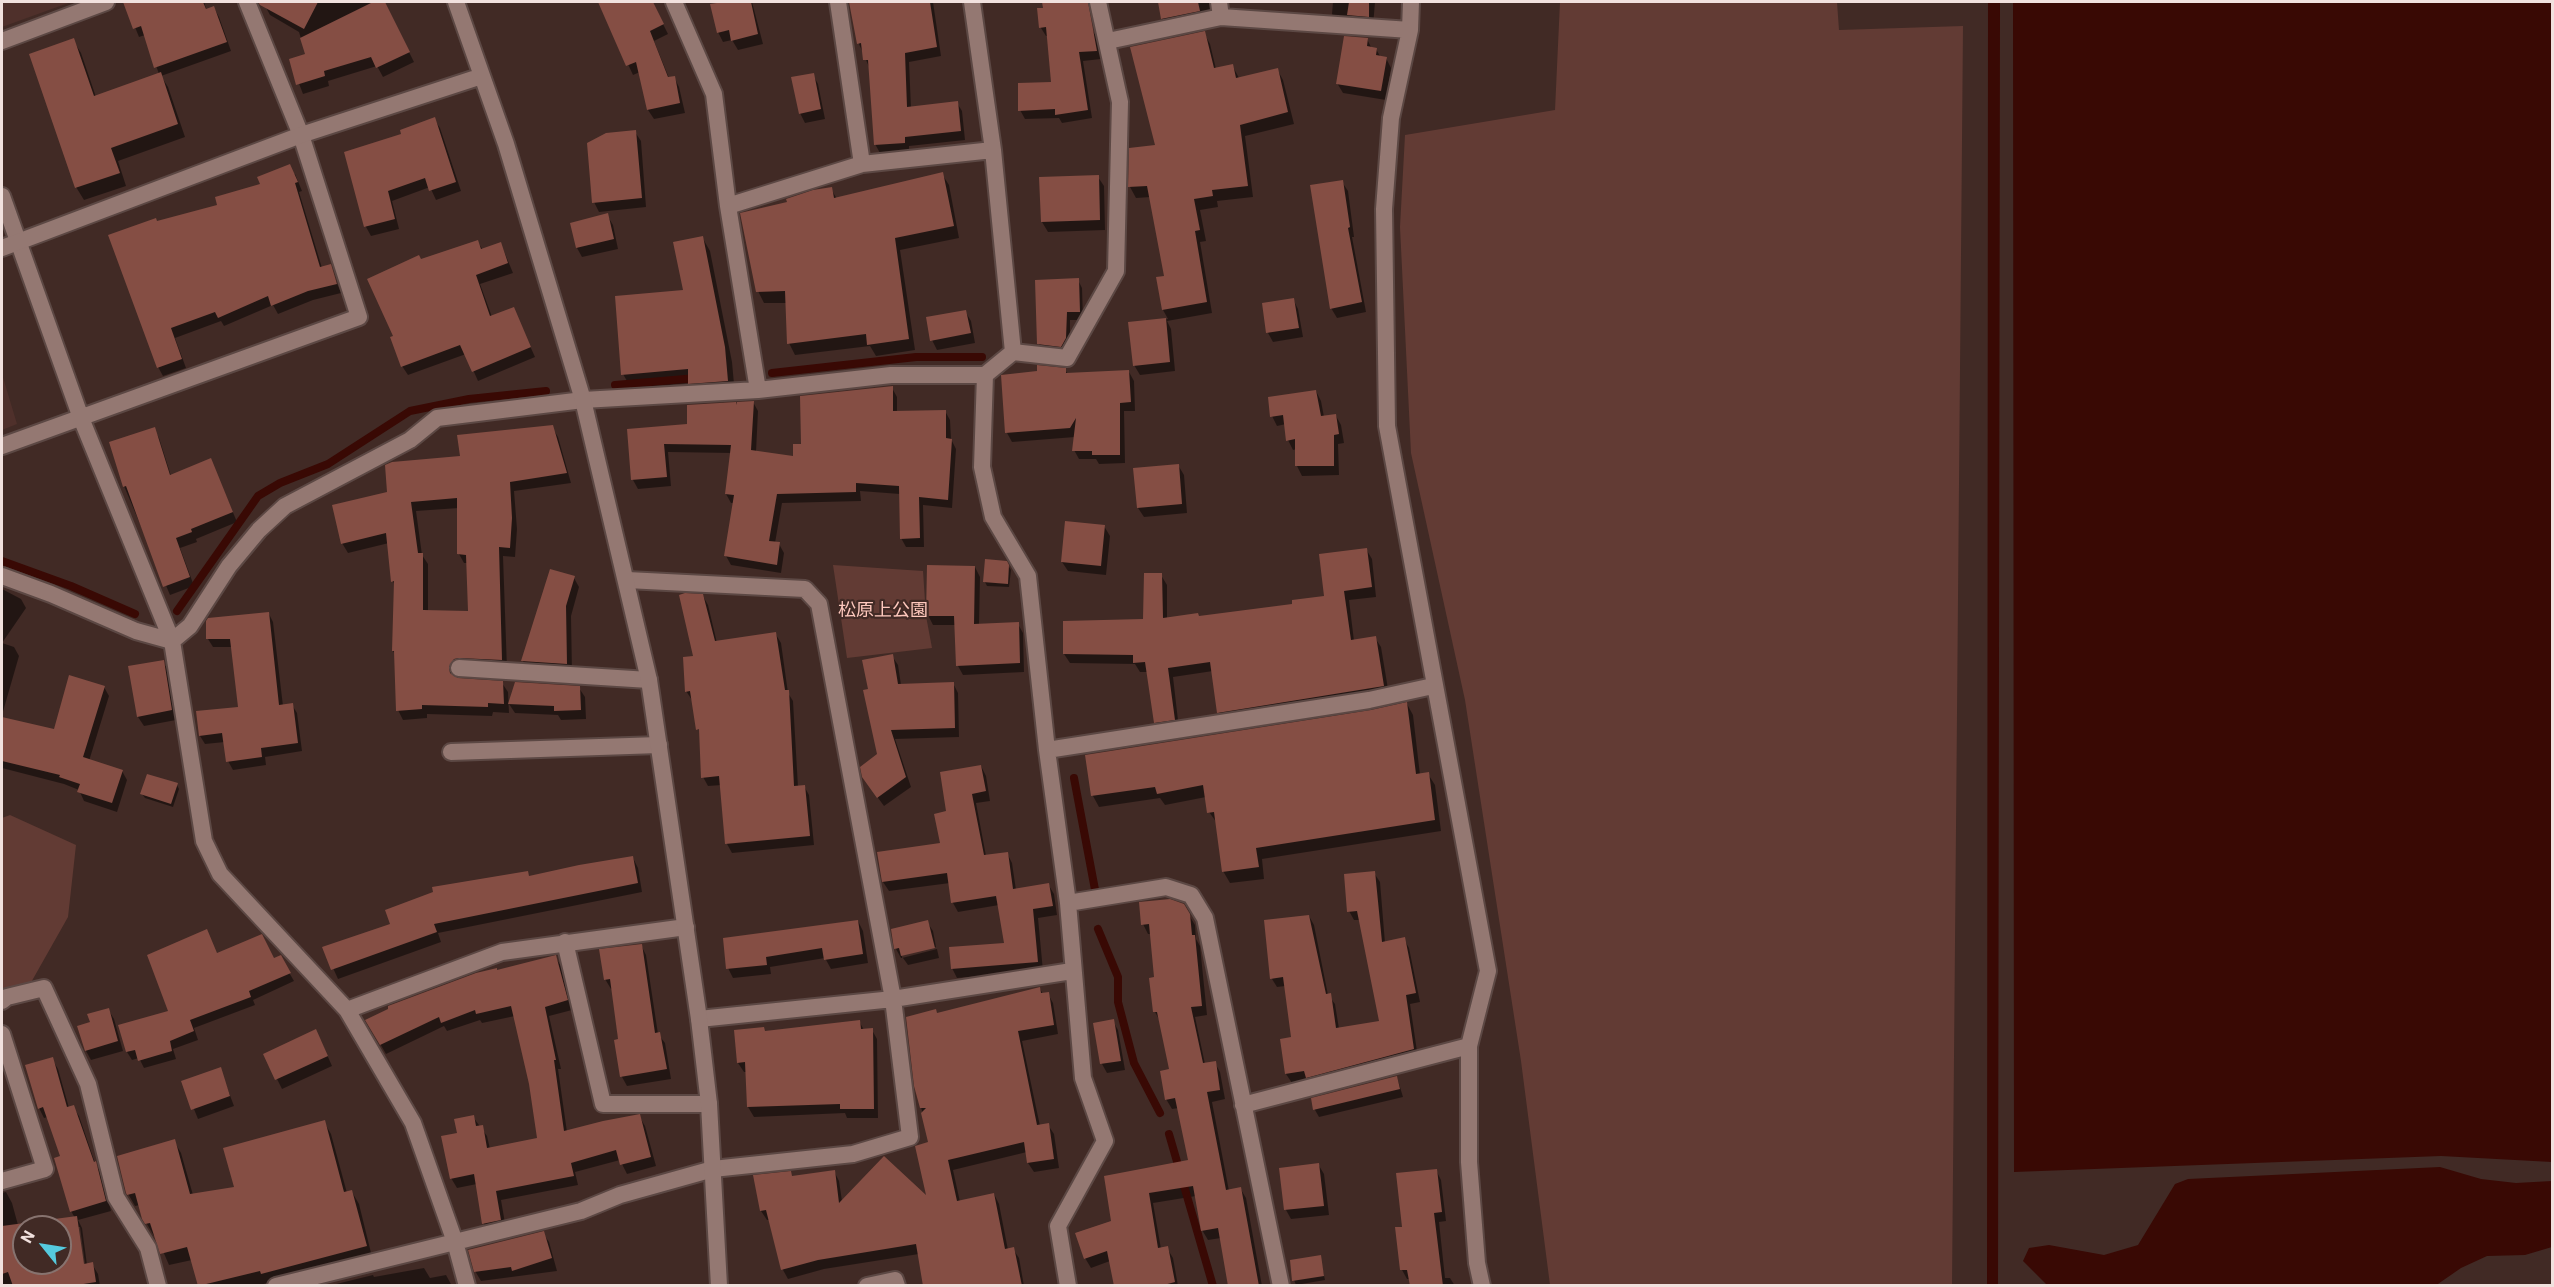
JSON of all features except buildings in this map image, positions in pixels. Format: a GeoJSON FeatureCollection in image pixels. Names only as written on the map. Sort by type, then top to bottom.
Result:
{"type":"FeatureCollection","features":[{"type":"Feature","properties":{"kind":"street"},"geometry":{"type":"LineString","coordinates":[[2,41],[106,2]]}},
{"type":"Feature","properties":{"kind":"street"},"geometry":{"type":"LineString","coordinates":[[2,446],[359,317],[301,135],[247,2]]}},
{"type":"Feature","properties":{"kind":"street"},"geometry":{"type":"LineString","coordinates":[[456,2],[506,144],[583,400],[649,680],[686,927],[709,1104],[719,1286]]}},
{"type":"Feature","properties":{"kind":"street"},"geometry":{"type":"LineString","coordinates":[[674,2],[714,94],[728,206],[758,390]]}},
{"type":"Feature","properties":{"kind":"street"},"geometry":{"type":"LineString","coordinates":[[838,2],[862,164]]}},
{"type":"Feature","properties":{"kind":"street"},"geometry":{"type":"LineString","coordinates":[[972,2],[993,150],[1013,352]]}},
{"type":"Feature","properties":{"kind":"street"},"geometry":{"type":"LineString","coordinates":[[172,641],[190,626],[229,566],[259,530],[285,506],[410,440],[437,418],[583,400],[758,390],[891,375],[985,375],[1013,352],[1067,358],[1116,271],[1120,102],[1098,2]]}},
{"type":"Feature","properties":{"kind":"street"},"geometry":{"type":"LineString","coordinates":[[1411,2],[1410,30],[1391,118],[1384,209],[1387,426],[1433,686],[1488,971],[1469,1047],[1469,1162],[1482,1286]]}},
{"type":"Feature","properties":{"kind":"street"},"geometry":{"type":"LineString","coordinates":[[1108,41],[1220,9],[1410,30]]}},
{"type":"Feature","properties":{"kind":"street"},"geometry":{"type":"LineString","coordinates":[[2,248],[301,135],[483,76]]}},
{"type":"Feature","properties":{"kind":"street"},"geometry":{"type":"LineString","coordinates":[[728,206],[862,164],[993,150]]}},
{"type":"Feature","properties":{"kind":"street"},"geometry":{"type":"LineString","coordinates":[[2,196],[81,418],[172,641],[204,841],[220,874],[347,1010],[413,1123],[467,1286]]}},
{"type":"Feature","properties":{"kind":"street"},"geometry":{"type":"LineString","coordinates":[[985,375],[982,466],[993,517],[1028,576],[1047,750],[1068,903],[1083,1078],[1105,1141],[1058,1226],[1068,1286]]}},
{"type":"Feature","properties":{"kind":"street"},"geometry":{"type":"LineString","coordinates":[[2,576],[51,594],[136,631],[172,641]]}},
{"type":"Feature","properties":{"kind":"street"},"geometry":{"type":"LineString","coordinates":[[276,1286],[581,1211],[620,1195],[713,1169],[853,1154],[910,1137],[892,999],[819,604],[805,589],[627,580]]}},
{"type":"Feature","properties":{"kind":"street"},"geometry":{"type":"LineString","coordinates":[[459,668],[649,680]]}},
{"type":"Feature","properties":{"kind":"street"},"geometry":{"type":"LineString","coordinates":[[1047,750],[1369,700],[1433,686]]}},
{"type":"Feature","properties":{"kind":"street"},"geometry":{"type":"LineString","coordinates":[[451,752],[659,744]]}},
{"type":"Feature","properties":{"kind":"street"},"geometry":{"type":"LineString","coordinates":[[1068,903],[1166,887],[1191,896],[1205,918],[1281,1286]]}},
{"type":"Feature","properties":{"kind":"street"},"geometry":{"type":"LineString","coordinates":[[347,1010],[501,952],[686,927]]}},
{"type":"Feature","properties":{"kind":"street"},"geometry":{"type":"LineString","coordinates":[[565,942],[603,1104],[709,1104]]}},
{"type":"Feature","properties":{"kind":"street"},"geometry":{"type":"LineString","coordinates":[[699,1019],[892,999],[1072,970]]}},
{"type":"Feature","properties":{"kind":"street"},"geometry":{"type":"LineString","coordinates":[[2,1001],[7,997],[44,988],[88,1084],[116,1197],[148,1248],[158,1286]]}},
{"type":"Feature","properties":{"kind":"street"},"geometry":{"type":"LineString","coordinates":[[2,1034],[45,1169],[2,1181]]}},
{"type":"Feature","properties":{"kind":"street"},"geometry":{"type":"LineString","coordinates":[[1243,1105],[1469,1047]]}},
{"type":"Feature","properties":{"kind":"street"},"geometry":{"type":"LineString","coordinates":[[867,1286],[895,1280],[897,1286]]}},
{"type":"Feature","properties":{"kind":"shaded area"},"geometry":{"type":"Polygon","coordinates":[[[2,2],[71,2],[2,27],[2,2]]]}},
{"type":"Feature","properties":{"kind":"shaded area"},"geometry":{"type":"Polygon","coordinates":[[[1988,2],[2000,2],[1998,1286],[1987,1285],[1988,2]]]}},
{"type":"Feature","properties":{"kind":"shaded area"},"geometry":{"type":"Polygon","coordinates":[[[2013,2],[2552,2],[2552,1162],[2441,1156],[2014,1172],[2013,2]]]}},
{"type":"Feature","properties":{"kind":"shaded area"},"geometry":{"type":"Polygon","coordinates":[[[2,374],[17,424],[2,430],[2,374]]]}},
{"type":"Feature","properties":{"kind":"shaded area"},"geometry":{"type":"Polygon","coordinates":[[[2440,1167],[2481,1179],[2516,1183],[2552,1181],[2552,1247],[2525,1255],[2487,1256],[2461,1268],[2435,1286],[2047,1285],[2023,1261],[2029,1248],[2049,1245],[2104,1255],[2138,1245],[2175,1184],[2188,1179],[2440,1167]]]}},
{"type":"Feature","properties":{"kind":"green space"},"geometry":{"type":"Polygon","coordinates":[[[1560,2],[1837,2],[1839,30],[1963,26],[1952,1285],[1550,1285],[1521,1061],[1465,700],[1411,453],[1400,227],[1405,135],[1555,110],[1560,2]]]}},
{"type":"Feature","properties":{"kind":"green space","name":"松原上公園"},"geometry":{"type":"Polygon","coordinates":[[[833,565],[923,571],[926,616],[932,648],[847,658],[833,565]]]}},
{"type":"Feature","properties":{"kind":"green space"},"geometry":{"type":"Polygon","coordinates":[[[10,815],[76,845],[68,917],[29,986],[2,994],[2,818],[10,815]]]}},
{"type":"Feature","properties":{"kind":"waterway"},"geometry":{"type":"LineString","coordinates":[[772,373],[916,357],[982,357]]}},
{"type":"Feature","properties":{"kind":"waterway"},"geometry":{"type":"LineString","coordinates":[[615,385],[697,378]]}},
{"type":"Feature","properties":{"kind":"waterway"},"geometry":{"type":"LineString","coordinates":[[177,611],[258,496],[280,483],[328,464],[410,411],[469,399],[546,391]]}},
{"type":"Feature","properties":{"kind":"waterway"},"geometry":{"type":"LineString","coordinates":[[2,561],[71,586],[135,614]]}},
{"type":"Feature","properties":{"kind":"waterway"},"geometry":{"type":"LineString","coordinates":[[1074,778],[1096,895]]}},
{"type":"Feature","properties":{"kind":"waterway"},"geometry":{"type":"LineString","coordinates":[[1098,929],[1118,977],[1118,1002],[1134,1063],[1160,1113]]}},
{"type":"Feature","properties":{"kind":"waterway"},"geometry":{"type":"LineString","coordinates":[[1169,1134],[1213,1286]]}}]}
